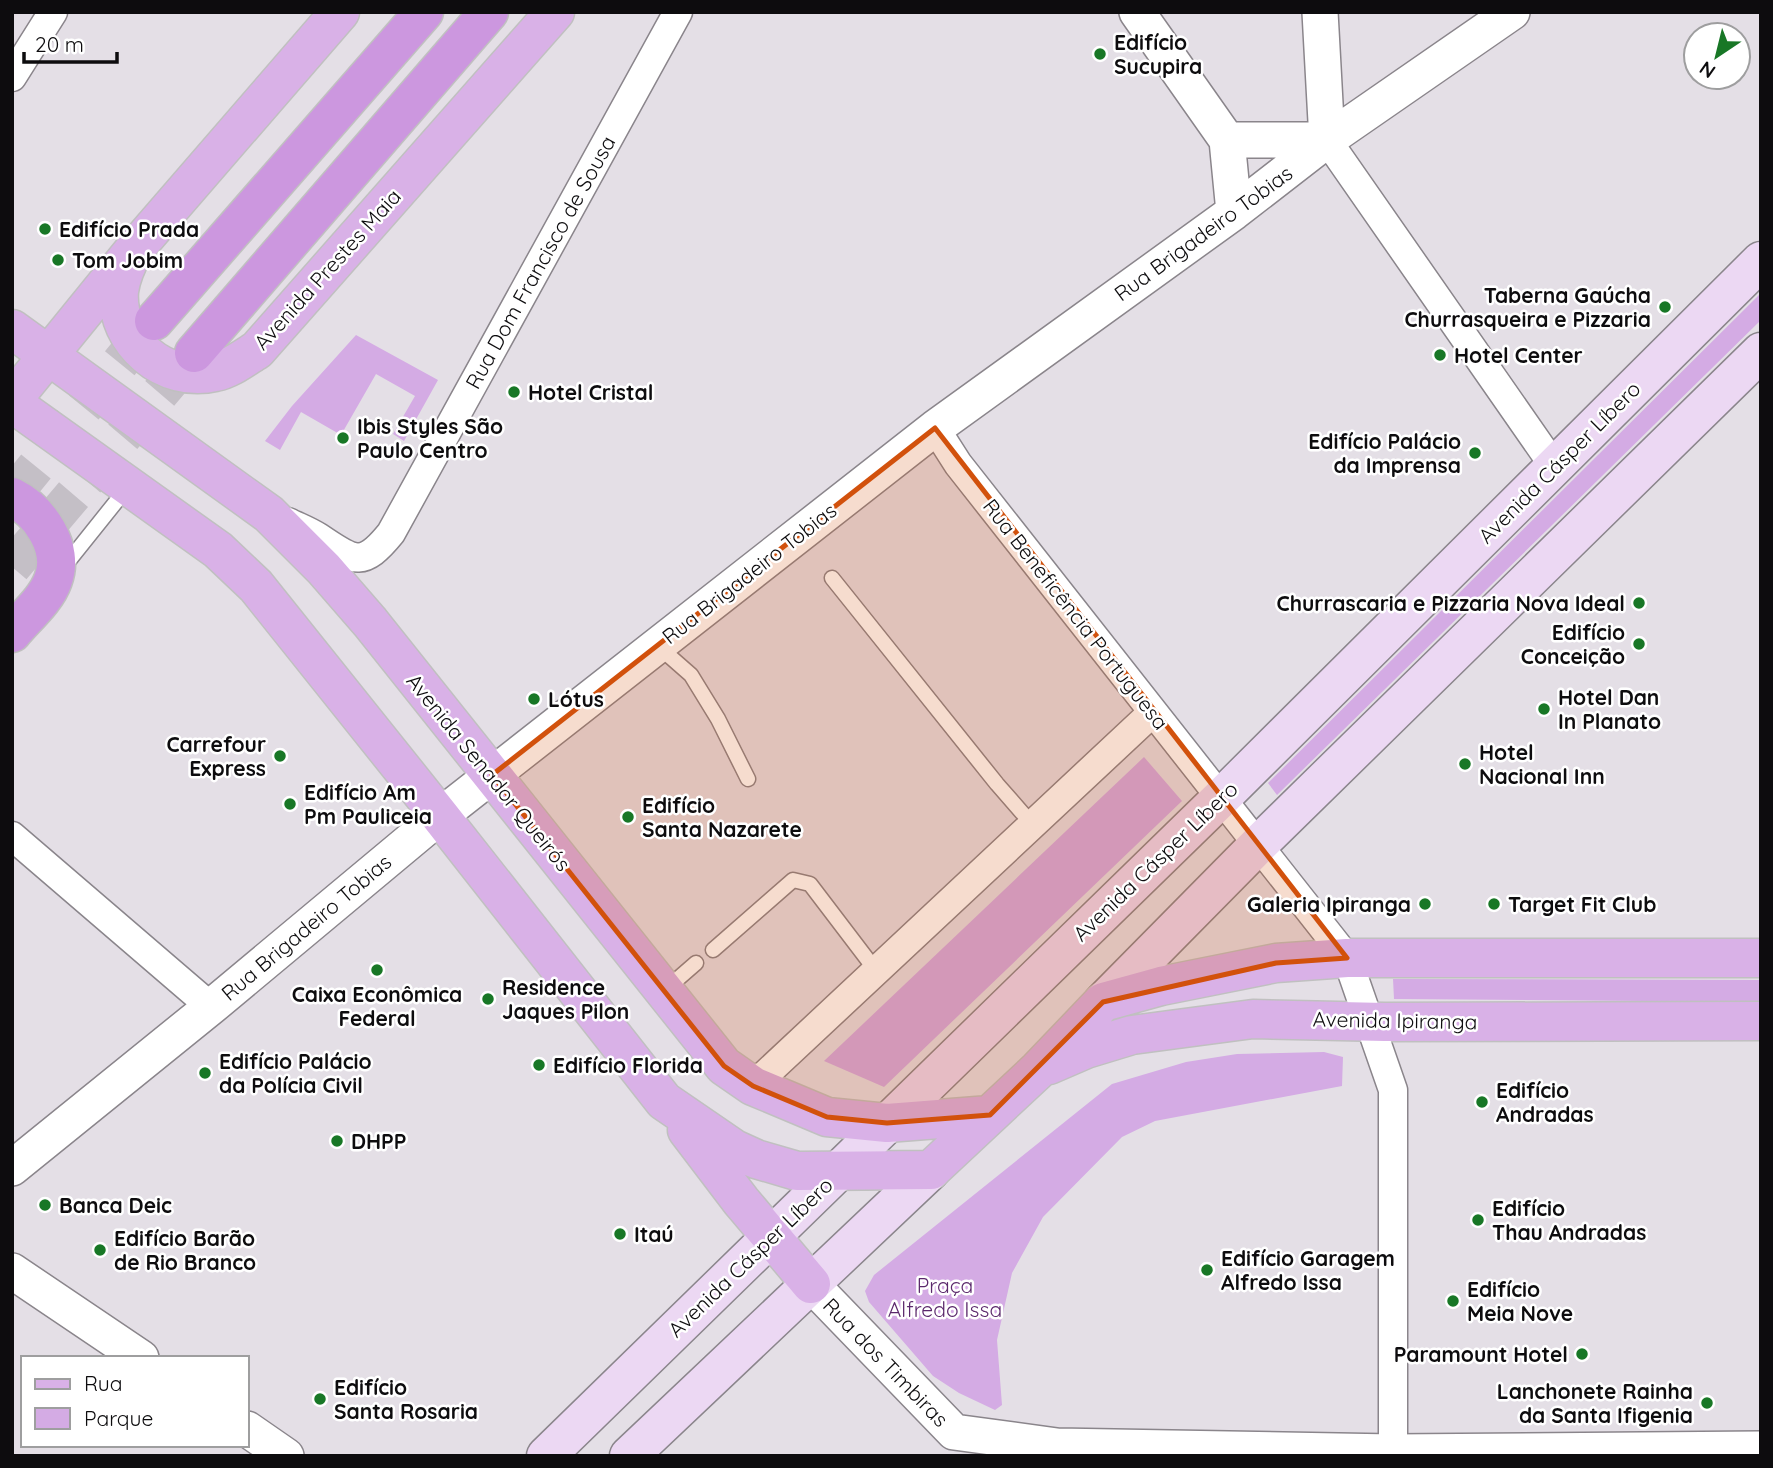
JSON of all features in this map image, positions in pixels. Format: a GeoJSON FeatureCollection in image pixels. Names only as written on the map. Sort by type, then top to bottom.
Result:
{"type":"FeatureCollection","features":[{"type":"Feature","properties":{"kind":"highway"},"geometry":{"type":"LineString","coordinates":[[154,320],[424,12]]}},
{"type":"Feature","properties":{"kind":"highway","name":"Avenida Prestes Maia"},"geometry":{"type":"LineString","coordinates":[[194,353],[489,12]]}},
{"type":"Feature","properties":{"kind":"highway"},"geometry":{"type":"LineString","coordinates":[[12,497],[35,514],[49,534],[55,558],[53,580],[48,590],[12,633]]}},
{"type":"Feature","properties":{"kind":"main road","name":"Avenida Prestes Maia"},"geometry":{"type":"LineString","coordinates":[[12,401],[134,250],[340,12]]}},
{"type":"Feature","properties":{"kind":"main road","name":"Avenida Prestes Maia"},"geometry":{"type":"LineString","coordinates":[[134,250],[122,276],[119,298],[122,320],[136,345],[147,356],[172,370],[201,374],[229,367],[257,350],[555,12]]}},
{"type":"Feature","properties":{"kind":"main road","name":"Avenida Cásper Líbero"},"geometry":{"type":"LineString","coordinates":[[546,1456],[1221,798],[1761,261]]}},
{"type":"Feature","properties":{"kind":"main road","name":"Avenida Senador Queirós"},"geometry":{"type":"LineString","coordinates":[[12,328],[270,514],[324,569],[370,622],[724,1066],[753,1086],[827,1117],[887,1123],[990,1115]]}},
{"type":"Feature","properties":{"kind":"main road"},"geometry":{"type":"LineString","coordinates":[[629,1456],[1038,1070],[1258,845],[1761,352]]}},
{"type":"Feature","properties":{"kind":"main road"},"geometry":{"type":"LineString","coordinates":[[12,401],[218,550],[256,586],[770,1237],[811,1284]]}},
{"type":"Feature","properties":{"kind":"main road"},"geometry":{"type":"LineString","coordinates":[[1103,1002],[1161,986],[1276,963],[1347,958],[1761,958]]}},
{"type":"Feature","properties":{"kind":"main road","name":"Avenida Ipiranga"},"geometry":{"type":"LineString","coordinates":[[1038,1070],[1086,1049],[1132,1035],[1253,1019],[1756,1026]]}},
{"type":"Feature","properties":{"kind":"main road"},"geometry":{"type":"LineString","coordinates":[[664,1101],[715,1137],[756,1159],[797,1171],[931,1170]]}},
{"type":"Feature","properties":{"kind":"street"},"geometry":{"type":"LineString","coordinates":[[12,77],[53,12]]}},
{"type":"Feature","properties":{"kind":"street","name":"Rua Dom Francisco de Sousa"},"geometry":{"type":"LineString","coordinates":[[270,514],[314,534],[353,558],[365,557],[377,550],[391,533],[678,12]]}},
{"type":"Feature","properties":{"kind":"street"},"geometry":{"type":"LineString","coordinates":[[1137,12],[1227,140],[1234,212]]}},
{"type":"Feature","properties":{"kind":"street"},"geometry":{"type":"LineString","coordinates":[[1320,12],[1327,140],[1554,467]]}},
{"type":"Feature","properties":{"kind":"street","name":"Rua Brigadeiro Tobias"},"geometry":{"type":"LineString","coordinates":[[12,1168],[440,816],[935,428],[1234,212],[1327,140],[1512,12]]}},
{"type":"Feature","properties":{"kind":"street"},"geometry":{"type":"LineString","coordinates":[[1227,140],[1327,140]]}},
{"type":"Feature","properties":{"kind":"street","name":"Rua Beneficência Portuguesa"},"geometry":{"type":"LineString","coordinates":[[935,428],[958,464],[1347,958],[1392,1090],[1393,1454]]}},
{"type":"Feature","properties":{"kind":"street"},"geometry":{"type":"LineString","coordinates":[[753,1086],[1153,712]]}},
{"type":"Feature","properties":{"kind":"street"},"geometry":{"type":"LineString","coordinates":[[12,836],[211,1007]]}},
{"type":"Feature","properties":{"kind":"street"},"geometry":{"type":"LineString","coordinates":[[12,1271],[138,1356]]}},
{"type":"Feature","properties":{"kind":"street","name":"Rua dos Timbiras"},"geometry":{"type":"LineString","coordinates":[[811,1284],[952,1444],[1393,1454],[1761,1450]]}},
{"type":"Feature","properties":{"kind":"street"},"geometry":{"type":"LineString","coordinates":[[248,1430],[286,1456]]}},
{"type":"Feature","properties":{"kind":"lane"},"geometry":{"type":"LineString","coordinates":[[53,580],[128,486]]}},
{"type":"Feature","properties":{"kind":"lane"},"geometry":{"type":"LineString","coordinates":[[832,578],[1032,824]]}},
{"type":"Feature","properties":{"kind":"lane"},"geometry":{"type":"LineString","coordinates":[[657,645],[691,675],[718,719],[748,779]]}},
{"type":"Feature","properties":{"kind":"lane"},"geometry":{"type":"LineString","coordinates":[[713,950],[793,880],[810,884],[877,972]]}},
{"type":"Feature","properties":{"kind":"lane"},"geometry":{"type":"LineString","coordinates":[[663,991],[696,963]]}},
{"type":"Feature","properties":{"kind":"highlighted area"},"geometry":{"type":"Polygon","coordinates":[[[935,428],[1347,958],[1276,963],[1103,1002],[990,1115],[887,1123],[827,1117],[753,1086],[724,1066],[492,775],[935,428]]]}},
{"type":"Feature","properties":{"kind":"green space"},"geometry":{"type":"Polygon","coordinates":[[[1761,293],[1761,320],[1277,795],[1268,783],[1761,293]]]}},
{"type":"Feature","properties":{"kind":"green space"},"geometry":{"type":"Polygon","coordinates":[[[356,335],[438,380],[404,441],[393,434],[415,396],[376,374],[341,435],[301,412],[280,450],[265,441],[292,406],[356,335]]]}},
{"type":"Feature","properties":{"kind":"green space"},"geometry":{"type":"Polygon","coordinates":[[[1144,757],[1182,801],[884,1087],[824,1061],[1144,757]]]}},
{"type":"Feature","properties":{"kind":"green space"},"geometry":{"type":"Polygon","coordinates":[[[1393,979],[1761,980],[1761,1002],[1394,999],[1393,979]]]}},
{"type":"Feature","properties":{"kind":"green space","name":"Praça Alfredo Issa"},"geometry":{"type":"Polygon","coordinates":[[[1324,1052],[1343,1057],[1342,1086],[1155,1121],[1122,1137],[1043,1217],[1012,1273],[997,1340],[1002,1405],[995,1410],[959,1393],[933,1376],[869,1302],[865,1291],[874,1275],[1112,1084],[1186,1062],[1237,1054],[1324,1052]]]}},
{"type":"Feature","properties":{"kind":"tunnel"},"geometry":{"type":"LineString","coordinates":[[12,496],[154,321]]}},
{"type":"Feature","properties":{"kind":"tunnel"},"geometry":{"type":"LineString","coordinates":[[12,567],[194,353]]}},
{"type":"Feature","properties":{"kind":"place","name":"Edifício Sucupira"},"geometry":{"type":"Point","coordinates":[1100,54]}},
{"type":"Feature","properties":{"kind":"place","name":"Edifício Prada"},"geometry":{"type":"Point","coordinates":[45,229]}},
{"type":"Feature","properties":{"kind":"place","name":"Tom Jobim"},"geometry":{"type":"Point","coordinates":[58,260]}},
{"type":"Feature","properties":{"kind":"place","name":"Taberna Gaúcha Churrasqueira e Pizzaria"},"geometry":{"type":"Point","coordinates":[1665,307]}},
{"type":"Feature","properties":{"kind":"place","name":"Hotel Center"},"geometry":{"type":"Point","coordinates":[1440,355]}},
{"type":"Feature","properties":{"kind":"place","name":"Hotel Cristal"},"geometry":{"type":"Point","coordinates":[514,392]}},
{"type":"Feature","properties":{"kind":"place","name":"Ibis Styles São Paulo Centro"},"geometry":{"type":"Point","coordinates":[343,438]}},
{"type":"Feature","properties":{"kind":"place","name":"Edifício Palácio da Imprensa"},"geometry":{"type":"Point","coordinates":[1475,453]}},
{"type":"Feature","properties":{"kind":"place","name":"Churrascaria e Pizzaria Nova Ideal"},"geometry":{"type":"Point","coordinates":[1639,603]}},
{"type":"Feature","properties":{"kind":"place","name":"Edifício Conceição"},"geometry":{"type":"Point","coordinates":[1639,644]}},
{"type":"Feature","properties":{"kind":"place","name":"Lótus"},"geometry":{"type":"Point","coordinates":[534,699]}},
{"type":"Feature","properties":{"kind":"place","name":"Hotel Dan In Planato"},"geometry":{"type":"Point","coordinates":[1544,709]}},
{"type":"Feature","properties":{"kind":"place","name":"Carrefour Express"},"geometry":{"type":"Point","coordinates":[280,756]}},
{"type":"Feature","properties":{"kind":"place","name":"Hotel Nacional Inn"},"geometry":{"type":"Point","coordinates":[1465,764]}},
{"type":"Feature","properties":{"kind":"place","name":"Edifício Am Pm Pauliceia"},"geometry":{"type":"Point","coordinates":[290,804]}},
{"type":"Feature","properties":{"kind":"place","name":"Edifício Santa Nazarete"},"geometry":{"type":"Point","coordinates":[628,817]}},
{"type":"Feature","properties":{"kind":"place","name":"Galeria Ipiranga"},"geometry":{"type":"Point","coordinates":[1425,904]}},
{"type":"Feature","properties":{"kind":"place","name":"Target Fit Club"},"geometry":{"type":"Point","coordinates":[1494,904]}},
{"type":"Feature","properties":{"kind":"place","name":"Caixa Econômica Federal"},"geometry":{"type":"Point","coordinates":[377,970]}},
{"type":"Feature","properties":{"kind":"place","name":"Residence Jaques Pilon"},"geometry":{"type":"Point","coordinates":[488,999]}},
{"type":"Feature","properties":{"kind":"place","name":"Edifício Florida"},"geometry":{"type":"Point","coordinates":[539,1065]}},
{"type":"Feature","properties":{"kind":"place","name":"Edifício Palácio da Polícia Civil"},"geometry":{"type":"Point","coordinates":[205,1073]}},
{"type":"Feature","properties":{"kind":"place","name":"Edifício Andradas"},"geometry":{"type":"Point","coordinates":[1482,1102]}},
{"type":"Feature","properties":{"kind":"place","name":"DHPP"},"geometry":{"type":"Point","coordinates":[337,1141]}},
{"type":"Feature","properties":{"kind":"place","name":"Banca Deic"},"geometry":{"type":"Point","coordinates":[45,1205]}},
{"type":"Feature","properties":{"kind":"place","name":"Edifício Thau Andradas"},"geometry":{"type":"Point","coordinates":[1478,1220]}},
{"type":"Feature","properties":{"kind":"place","name":"Itaú"},"geometry":{"type":"Point","coordinates":[620,1234]}},
{"type":"Feature","properties":{"kind":"place","name":"Edifício Barão de Rio Branco"},"geometry":{"type":"Point","coordinates":[100,1250]}},
{"type":"Feature","properties":{"kind":"place","name":"Edifício Garagem Alfredo Issa"},"geometry":{"type":"Point","coordinates":[1207,1270]}},
{"type":"Feature","properties":{"kind":"place","name":"Edifício Meia Nove"},"geometry":{"type":"Point","coordinates":[1453,1301]}},
{"type":"Feature","properties":{"kind":"place","name":"Paramount Hotel"},"geometry":{"type":"Point","coordinates":[1582,1354]}},
{"type":"Feature","properties":{"kind":"place","name":"Edifício Santa Rosaria"},"geometry":{"type":"Point","coordinates":[320,1399]}},
{"type":"Feature","properties":{"kind":"place","name":"Lanchonete Rainha da Santa Ifigenia"},"geometry":{"type":"Point","coordinates":[1707,1403]}}]}
